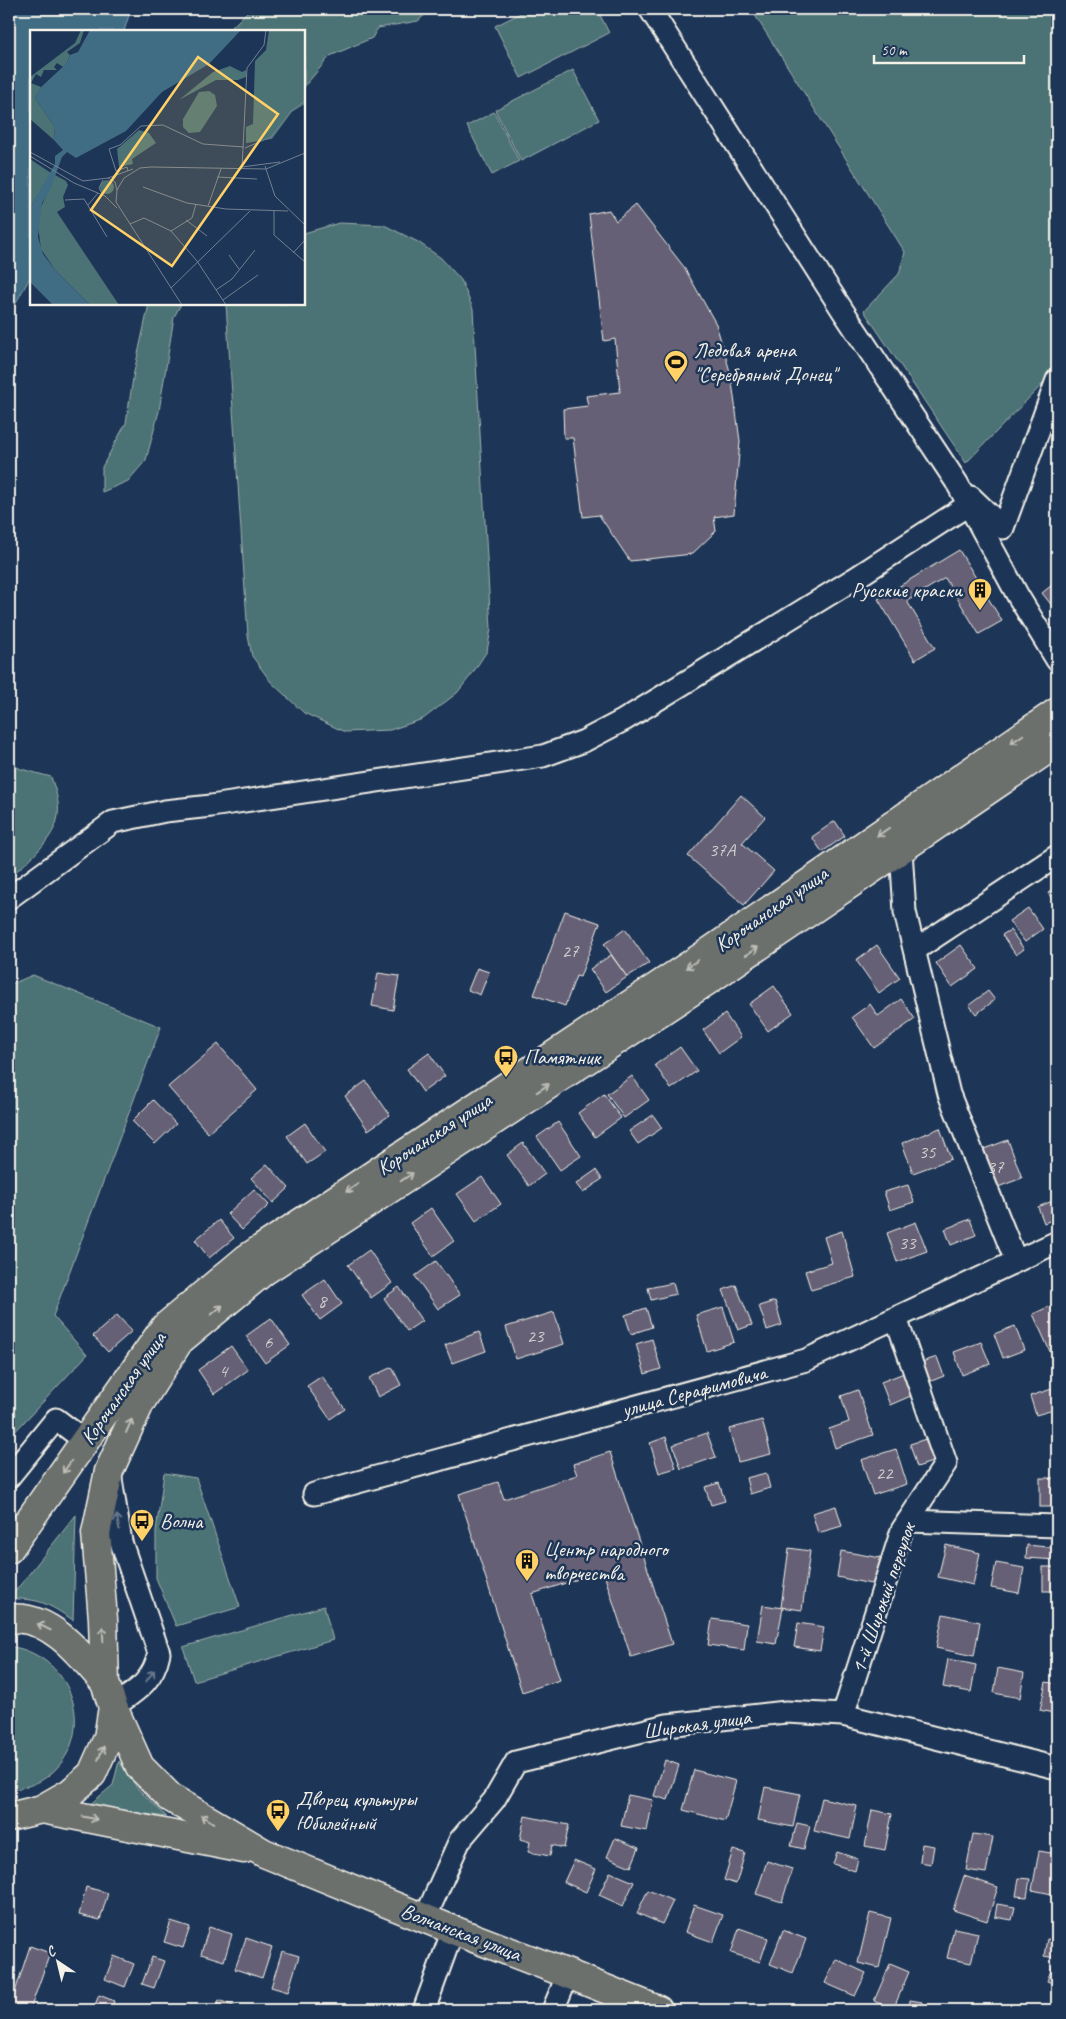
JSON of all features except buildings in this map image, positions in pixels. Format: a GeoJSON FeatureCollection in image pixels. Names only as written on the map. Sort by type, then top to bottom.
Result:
{"type":"FeatureCollection","features":[{"type":"Feature","properties":{"kind":"main road","name":"Корочанская улица"},"geometry":{"type":"LineString","coordinates":[[9,1549],[165,1327],[246,1259],[699,959],[1057,712]]}},
{"type":"Feature","properties":{"kind":"main road","name":"Корочанская улица"},"geometry":{"type":"LineString","coordinates":[[109,1695],[96,1533],[109,1471],[140,1403],[179,1341],[264,1271],[710,979],[1057,743]]}},
{"type":"Feature","properties":{"kind":"main road"},"geometry":{"type":"LineString","coordinates":[[9,1619],[16,1618],[44,1625],[72,1645],[109,1695],[140,1767],[171,1798],[264,1853]]}},
{"type":"Feature","properties":{"kind":"main road"},"geometry":{"type":"LineString","coordinates":[[21,1812],[70,1792],[92,1774],[108,1738],[109,1695]]}},
{"type":"Feature","properties":{"kind":"main road"},"geometry":{"type":"LineString","coordinates":[[21,1812],[264,1853]]}},
{"type":"Feature","properties":{"kind":"main road","name":"Волчанская улица"},"geometry":{"type":"LineString","coordinates":[[264,1853],[453,1930],[658,2010]]}},
{"type":"Feature","properties":{"kind":"street"},"geometry":{"type":"LineString","coordinates":[[650,9],[843,311],[957,483],[1018,596],[1057,660]]}},
{"type":"Feature","properties":{"kind":"street"},"geometry":{"type":"LineString","coordinates":[[957,483],[1003,528],[1057,380]]}},
{"type":"Feature","properties":{"kind":"street"},"geometry":{"type":"LineString","coordinates":[[9,898],[113,822],[165,811],[211,806],[543,756],[584,741],[624,720],[968,505]]}},
{"type":"Feature","properties":{"kind":"street"},"geometry":{"type":"LineString","coordinates":[[900,850],[905,912],[949,1094],[1016,1262]]}},
{"type":"Feature","properties":{"kind":"street"},"geometry":{"type":"LineString","coordinates":[[914,950],[1057,856]]}},
{"type":"Feature","properties":{"kind":"street","name":"улица Серафимовича"},"geometry":{"type":"LineString","coordinates":[[314,1494],[806,1360],[1057,1242]]}},
{"type":"Feature","properties":{"kind":"street","name":"1-й Широкий переулок"},"geometry":{"type":"LineString","coordinates":[[843,1715],[902,1530],[946,1463],[896,1318]]}},
{"type":"Feature","properties":{"kind":"street"},"geometry":{"type":"LineString","coordinates":[[9,1477],[56,1419],[85,1441]]}},
{"type":"Feature","properties":{"kind":"street"},"geometry":{"type":"LineString","coordinates":[[109,1471],[121,1542],[159,1653],[156,1668],[143,1686],[109,1695]]}},
{"type":"Feature","properties":{"kind":"street"},"geometry":{"type":"LineString","coordinates":[[908,1521],[1057,1526]]}},
{"type":"Feature","properties":{"kind":"street","name":"Широкая улица"},"geometry":{"type":"LineString","coordinates":[[425,1918],[460,1840],[494,1800],[516,1762],[667,1725],[786,1712],[843,1715],[1057,1768]]}},
{"type":"Feature","properties":{"kind":"street"},"geometry":{"type":"LineString","coordinates":[[424,2010],[453,1930]]}},
{"type":"Feature","properties":{"kind":"street"},"geometry":{"type":"LineString","coordinates":[[553,2010],[568,1974]]}},
{"type":"Feature","properties":{"kind":"green space"},"geometry":{"type":"Polygon","coordinates":[[[250,9],[431,9],[418,21],[378,28],[372,38],[330,56],[305,86],[305,30],[229,30],[250,9]]]}},
{"type":"Feature","properties":{"kind":"green space"},"geometry":{"type":"Polygon","coordinates":[[[529,9],[597,9],[609,33],[521,78],[495,26],[529,9]]]}},
{"type":"Feature","properties":{"kind":"green space"},"geometry":{"type":"Polygon","coordinates":[[[751,9],[1057,9],[1057,369],[966,463],[864,311],[899,274],[905,252],[751,9]]]}},
{"type":"Feature","properties":{"kind":"green space"},"geometry":{"type":"Polygon","coordinates":[[[573,70],[599,120],[521,161],[495,110],[573,70]]]}},
{"type":"Feature","properties":{"kind":"green space"},"geometry":{"type":"Polygon","coordinates":[[[494,112],[519,161],[492,175],[467,126],[494,112]]]}},
{"type":"Feature","properties":{"kind":"green space"},"geometry":{"type":"Polygon","coordinates":[[[339,223],[384,225],[418,242],[441,258],[461,280],[473,309],[491,629],[487,651],[457,693],[423,719],[390,730],[345,732],[304,713],[271,682],[252,656],[248,636],[226,305],[305,305],[305,233],[339,223]]]}},
{"type":"Feature","properties":{"kind":"green space"},"geometry":{"type":"Polygon","coordinates":[[[149,305],[180,305],[174,317],[159,411],[146,460],[128,481],[102,492],[102,467],[126,423],[134,372],[149,305]]]}},
{"type":"Feature","properties":{"kind":"green space"},"geometry":{"type":"Polygon","coordinates":[[[9,763],[21,769],[51,777],[57,796],[58,815],[52,833],[39,850],[9,877],[9,763]]]}},
{"type":"Feature","properties":{"kind":"green space"},"geometry":{"type":"Polygon","coordinates":[[[33,975],[161,1027],[53,1316],[87,1355],[9,1438],[9,985],[33,975]]]}},
{"type":"Feature","properties":{"kind":"green space"},"geometry":{"type":"Polygon","coordinates":[[[164,1473],[196,1478],[240,1607],[176,1626],[156,1578],[156,1531],[164,1473]]]}},
{"type":"Feature","properties":{"kind":"green space"},"geometry":{"type":"Polygon","coordinates":[[[76,1515],[73,1620],[43,1603],[9,1599],[76,1515]]]}},
{"type":"Feature","properties":{"kind":"green space"},"geometry":{"type":"Polygon","coordinates":[[[324,1606],[333,1640],[194,1681],[183,1647],[324,1606]]]}},
{"type":"Feature","properties":{"kind":"green space"},"geometry":{"type":"Polygon","coordinates":[[[9,1647],[23,1649],[36,1655],[57,1672],[67,1686],[73,1701],[75,1717],[74,1733],[69,1749],[61,1764],[39,1782],[9,1790],[9,1647]]]}},
{"type":"Feature","properties":{"kind":"green space"},"geometry":{"type":"Polygon","coordinates":[[[119,1761],[138,1789],[167,1817],[88,1806],[113,1785],[119,1761]]]}},
{"type":"Feature","properties":{"kind":"water"},"geometry":{"type":"Polygon","coordinates":[[[9,9],[131,9],[124,30],[30,30],[30,278],[9,315],[9,9]]]}},
{"type":"Feature","properties":{"kind":"place","name":"Ледовая арена \"Серебряный Донец\""},"geometry":{"type":"Point","coordinates":[676,383]}},
{"type":"Feature","properties":{"kind":"place","name":"Русские краски"},"geometry":{"type":"Point","coordinates":[980,611]}},
{"type":"Feature","properties":{"kind":"place","name":"Памятник"},"geometry":{"type":"Point","coordinates":[506,1078]}},
{"type":"Feature","properties":{"kind":"place","name":"Волна"},"geometry":{"type":"Point","coordinates":[142,1542]}},
{"type":"Feature","properties":{"kind":"place","name":"Центр народного творчества"},"geometry":{"type":"Point","coordinates":[527,1582]}},
{"type":"Feature","properties":{"kind":"place","name":"Дворец культуры Юбилейный"},"geometry":{"type":"Point","coordinates":[278,1832]}}]}
